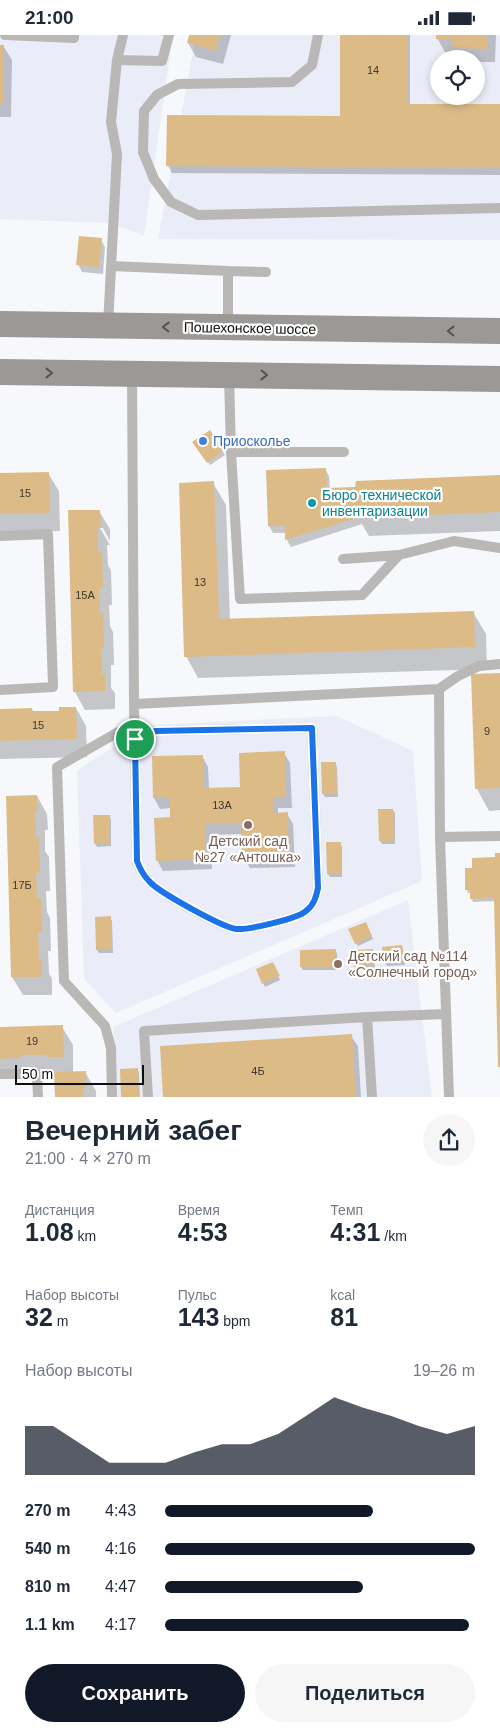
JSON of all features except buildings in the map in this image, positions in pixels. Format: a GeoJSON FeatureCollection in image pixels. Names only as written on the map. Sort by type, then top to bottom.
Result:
{"type":"FeatureCollection","features":[{"type":"Feature","properties":{"kind":"main road","name":"Пошехонское шоссе"},"geometry":{"type":"LineString","coordinates":[[0,324],[500,331]]}},
{"type":"Feature","properties":{"kind":"main road"},"geometry":{"type":"LineString","coordinates":[[0,372],[500,379]]}},
{"type":"Feature","properties":{"kind":"lane"},"geometry":{"type":"LineString","coordinates":[[5,35],[74,38],[74,35]]}},
{"type":"Feature","properties":{"kind":"lane"},"geometry":{"type":"LineString","coordinates":[[108,327],[117,154],[111,122],[116,60],[123,35]]}},
{"type":"Feature","properties":{"kind":"lane"},"geometry":{"type":"LineString","coordinates":[[116,60],[162,61],[169,35]]}},
{"type":"Feature","properties":{"kind":"lane"},"geometry":{"type":"LineString","coordinates":[[318,35],[312,65],[292,82],[178,84],[157,95],[144,111],[143,152],[154,179],[171,202],[198,215],[500,208]]}},
{"type":"Feature","properties":{"kind":"lane"},"geometry":{"type":"LineString","coordinates":[[111,266],[266,272]]}},
{"type":"Feature","properties":{"kind":"lane"},"geometry":{"type":"LineString","coordinates":[[228,271],[228,328]]}},
{"type":"Feature","properties":{"kind":"lane"},"geometry":{"type":"LineString","coordinates":[[132,373],[134,723],[137,861],[142,873],[150,883],[211,920],[234,929],[296,917],[312,906],[318,888],[312,728],[156,731],[144,733],[135,739]]}},
{"type":"Feature","properties":{"kind":"lane"},"geometry":{"type":"LineString","coordinates":[[229,375],[231,451],[240,599],[362,595],[398,555]]}},
{"type":"Feature","properties":{"kind":"lane"},"geometry":{"type":"LineString","coordinates":[[231,451],[344,452]]}},
{"type":"Feature","properties":{"kind":"lane"},"geometry":{"type":"LineString","coordinates":[[0,536],[48,534],[53,687],[0,690]]}},
{"type":"Feature","properties":{"kind":"lane"},"geometry":{"type":"LineString","coordinates":[[343,559],[398,555],[454,541],[500,548]]}},
{"type":"Feature","properties":{"kind":"lane"},"geometry":{"type":"LineString","coordinates":[[134,704],[439,689],[458,676],[479,666],[500,664]]}},
{"type":"Feature","properties":{"kind":"lane"},"geometry":{"type":"LineString","coordinates":[[439,689],[440,837],[449,1097]]}},
{"type":"Feature","properties":{"kind":"lane"},"geometry":{"type":"LineString","coordinates":[[112,1097],[111,1048],[105,1026],[64,981],[57,767],[134,723]]}},
{"type":"Feature","properties":{"kind":"lane"},"geometry":{"type":"LineString","coordinates":[[440,837],[500,836]]}},
{"type":"Feature","properties":{"kind":"lane"},"geometry":{"type":"LineString","coordinates":[[148,1097],[144,1031],[446,1014]]}},
{"type":"Feature","properties":{"kind":"lane"},"geometry":{"type":"LineString","coordinates":[[367,1017],[372,1097]]}},
{"type":"Feature","properties":{"kind":"lane"},"geometry":{"type":"LineString","coordinates":[[0,1075],[37,1073],[38,1097]]}},
{"type":"Feature","properties":{"kind":"shaded area"},"geometry":{"type":"Polygon","coordinates":[[[0,35],[173,35],[144,236],[110,223],[0,219],[0,35]]]}},
{"type":"Feature","properties":{"kind":"shaded area"},"geometry":{"type":"Polygon","coordinates":[[[196,35],[500,35],[500,240],[158,239],[196,35]]]}},
{"type":"Feature","properties":{"kind":"shaded area","name":"Детский сад №27 «Антошка»"},"geometry":{"type":"Polygon","coordinates":[[[337,716],[413,751],[422,881],[116,1013],[84,979],[77,770],[149,725],[337,716]]]}},
{"type":"Feature","properties":{"kind":"shaded area","name":"Детский сад №114 «Солнечный город»"},"geometry":{"type":"Polygon","coordinates":[[[408,900],[432,1097],[117,1097],[113,1027],[408,900]]]}},
{"type":"Feature","properties":{"kind":"place","name":"Приосколье"},"geometry":{"type":"Point","coordinates":[203,441]}},
{"type":"Feature","properties":{"kind":"place","name":"Бюро технической инвентаризации"},"geometry":{"type":"Point","coordinates":[312,503]}},
{"type":"Feature","properties":{"kind":"place","name":"Детский сад №27 «Антошка»"},"geometry":{"type":"Point","coordinates":[248,825]}},
{"type":"Feature","properties":{"kind":"place","name":"Детский сад №114 «Солнечный город»"},"geometry":{"type":"Point","coordinates":[338,964]}},
{"type":"Feature","properties":{"kind":"route"},"geometry":{"type":"LineString","coordinates":[[312,728],[318,888],[312,906],[296,917],[234,929],[211,920],[150,883],[142,873],[137,861],[135,739],[144,733],[156,731],[312,728]]}}]}
